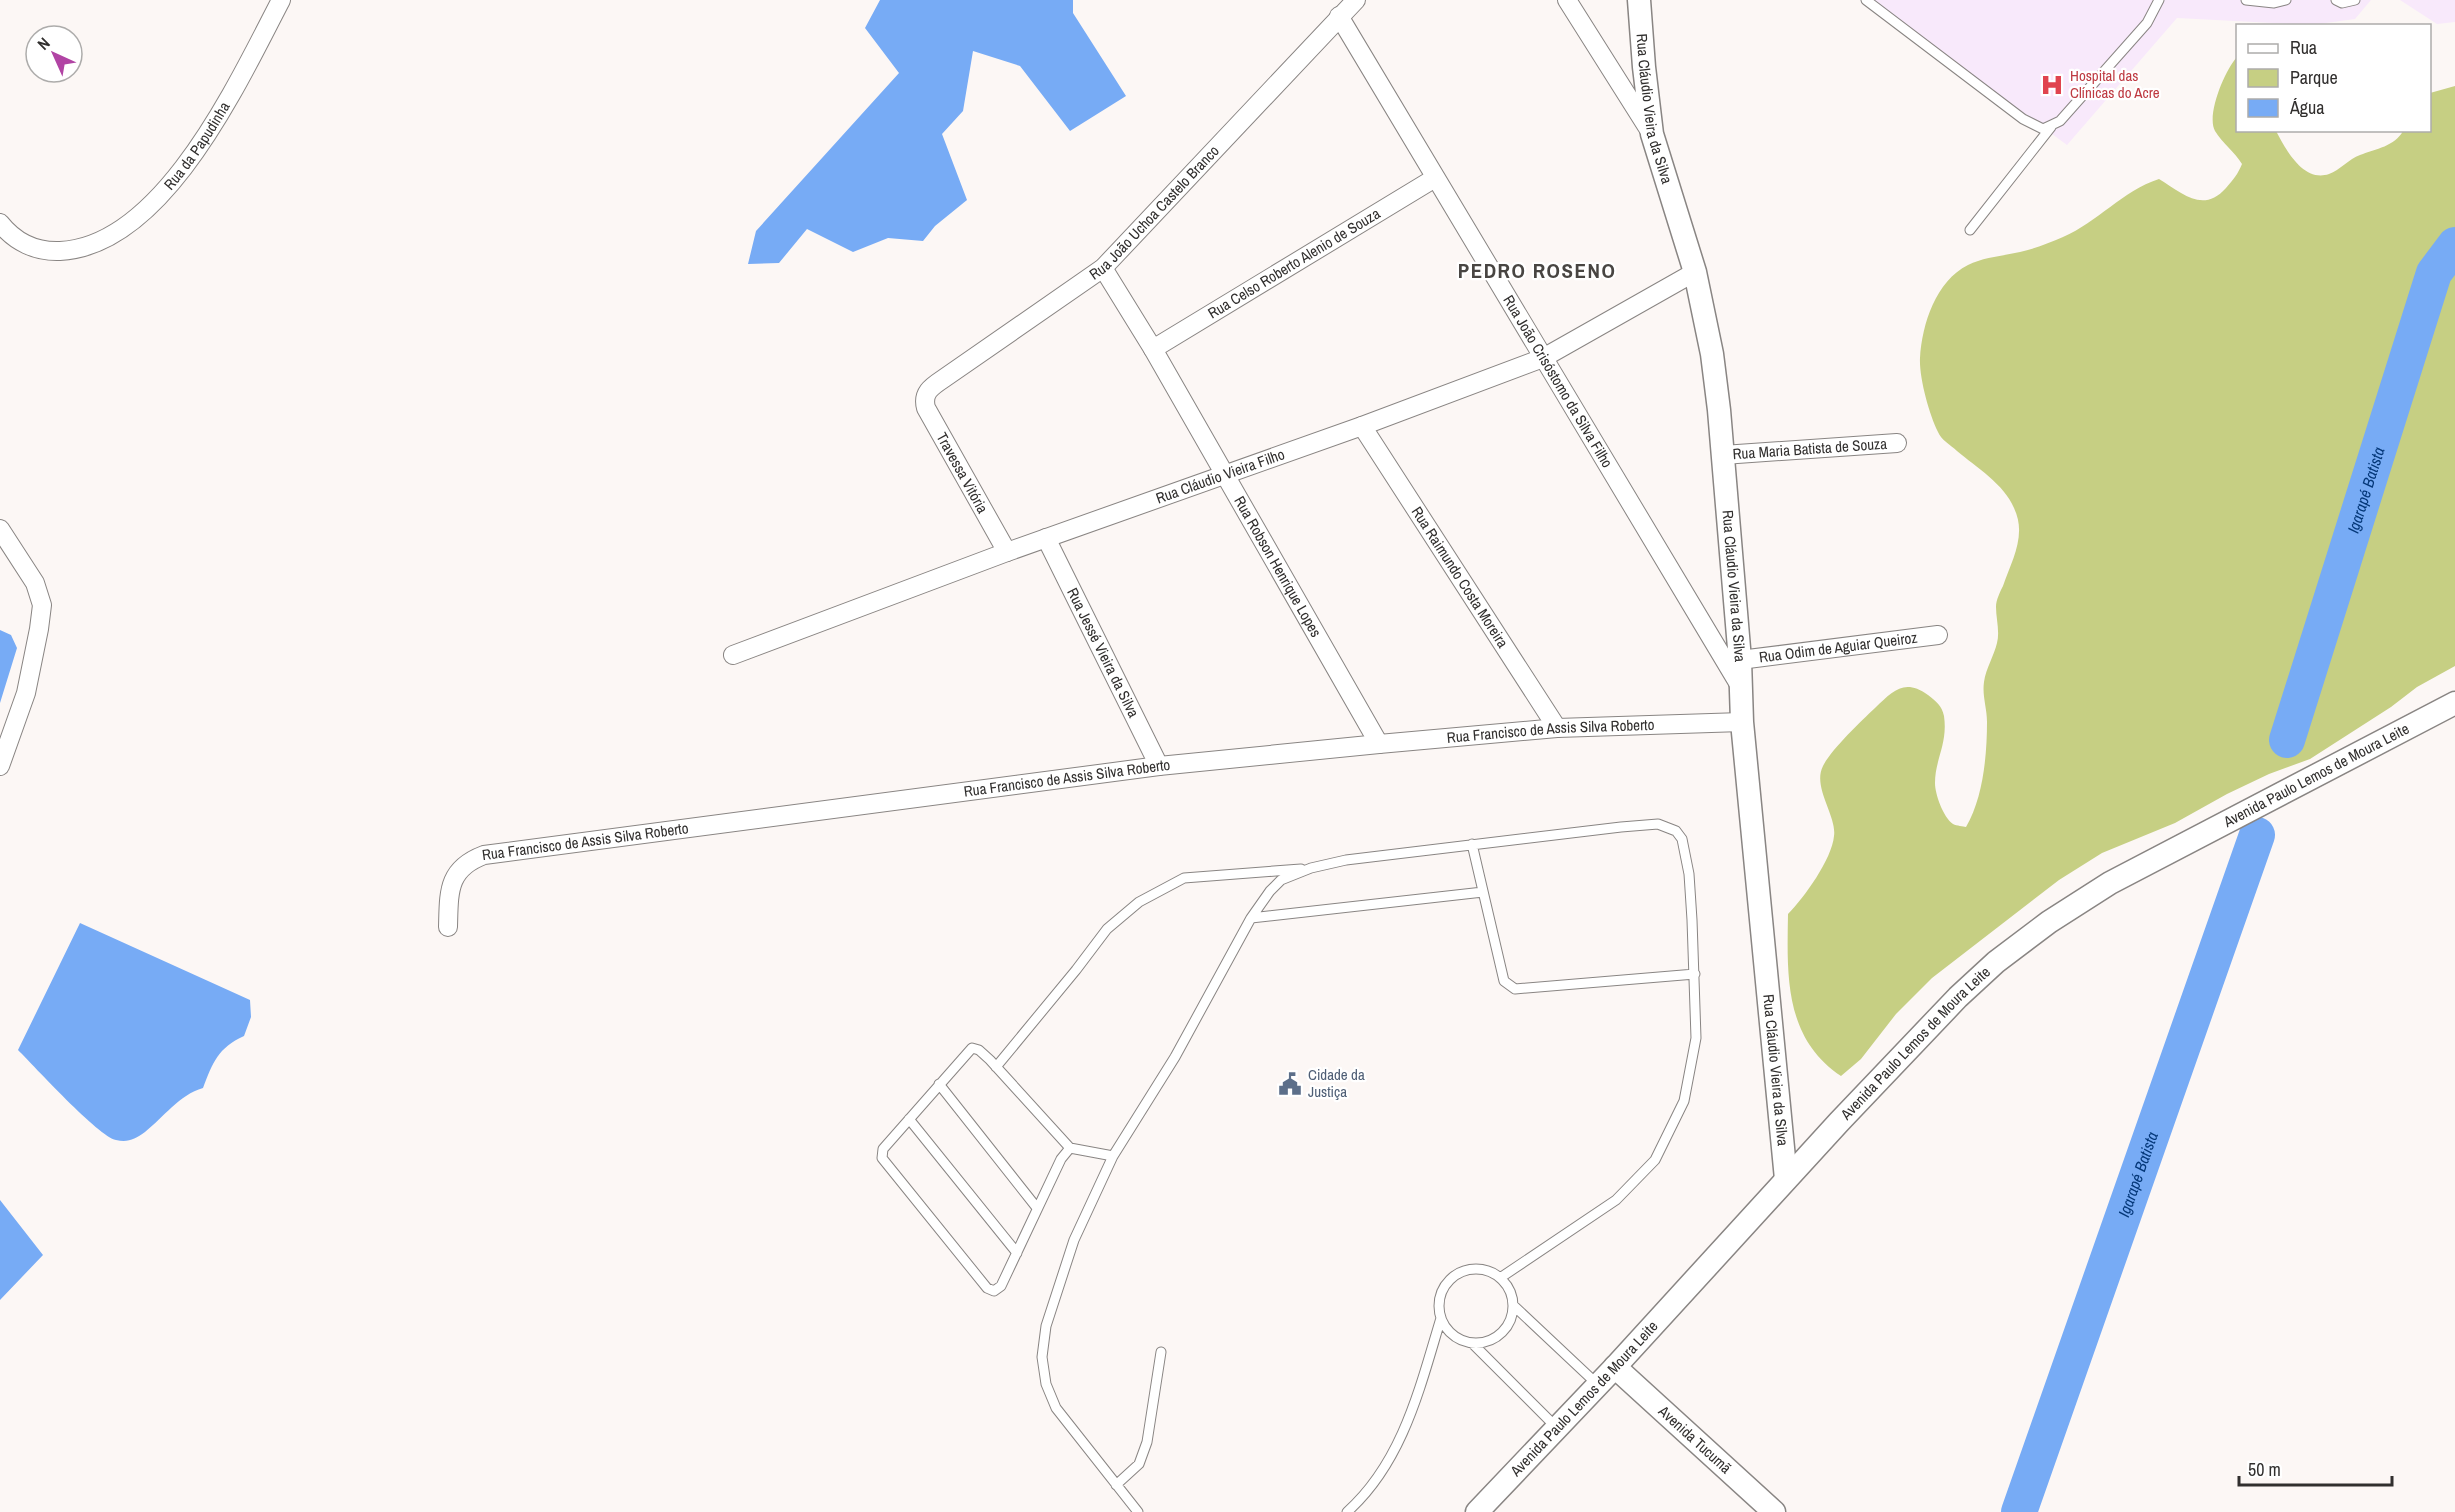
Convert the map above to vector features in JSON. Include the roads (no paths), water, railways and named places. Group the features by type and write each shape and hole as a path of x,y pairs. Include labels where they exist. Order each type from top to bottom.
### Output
{"street":[{"name":"Rua da Papudinha","path":"0,224 23,244 45,251 70,250 98,241 130,222 162,195 194,154 281,0"},
{"name":"Rua João Uchoa Castelo Branco","path":"926,393 1103,268 1356,0"},
{"path":"1567,0 1652,134"},
{"name":"Rua Cláudio Vieira da Silva","path":"1639,0 1652,134 1695,272 1712,354 1740,660 1742,722 1786,1179"},
{"name":"Rua João Crisóstomo da Silva Filho","path":"1339,16 1740,686"},
{"name":"Rua Celso Roberto Alenio de Souza","path":"1153,349 1435,178"},
{"name":"Rua Robson Henrique Lopes","path":"1103,268 1153,349 1379,744"},
{"name":"Rua Cláudio Vieira Filho","path":"733,655 1006,552 1362,426 1543,358 1695,272"},
{"name":"Travessa Vitória","path":"926,393 924,401 926,408 1006,552"},
{"name":"Rua Raimundo Costa Moreira","path":"1362,426 1557,729"},
{"name":"Rua Maria Batista de Souza","path":"1723,455 1897,443"},
{"path":"0,529 35,582 42,605 26,693 0,766"},
{"name":"Rua Jessé Vieira da Silva","path":"1046,538 1159,766"},
{"name":"Rua Odim de Aguiar Queiroz","path":"1740,660 1938,635"},
{"name":"Avenida Paulo Lemos de Moura Leite","path":"1477,1512 1615,1367 1786,1179 1958,997 1996,962 2049,922 2110,883 2455,703"},
{"name":"Rua Francisco de Assis Silva Roberto","path":"448,927 449,894 452,881 460,869 484,855 1159,766 1557,729 1742,722"},
{"name":"Avenida Tucumã","path":"1615,1367 1774,1512"}],"lane":[{"path":"1866,0 2022,119 2043,129 2051,127"},
{"path":"1970,230 2051,127 2068,113 2147,23 2159,0"},
{"path":"2246,0 2274,3 2286,0"},
{"path":"2336,0 2342,3 2355,0"},
{"path":"996,1067 1107,929 1139,902 1184,878 1311,868 1346,860 1472,844 1658,824 1676,831 1682,839 1689,874 1695,974 1696,1038 1684,1101 1655,1160 1616,1200 1500,1278"},
{"path":"1472,844 1504,981 1515,989 1695,974"},
{"path":"1138,1512 1056,1408 1046,1384 1042,1357 1046,1326 1074,1240 1113,1156 1175,1057 1251,918 1270,891 1281,880 1311,868"},
{"path":"1251,918 1483,892"},
{"path":"1070,1148 1061,1159 1001,1286 994,1291 987,1288 882,1158 883,1149 972,1048 979,1050 996,1067 1070,1148 1113,1156"},
{"path":"939,1084 1038,1208"},
{"path":"909,1119 1017,1253"},
{"path":"1472,1343 1483,1343 1501,1333 1508,1325 1513,1305 1511,1295 1500,1278 1480,1270 1460,1273 1445,1287 1439,1308 1441,1318 1453,1335 1472,1343 1556,1427"},
{"path":"1513,1305 1597,1384"},
{"path":"1347,1512 1379,1477 1401,1440 1441,1318"},
{"path":"1116,1485 1139,1464 1147,1442 1161,1352"}],"water":[{"path":"880,0 1073,0 1073,13 1126,96 1070,131 1020,66 973,51 963,111 942,134 967,200 935,226 923,241 888,238 853,252 807,229 779,263 748,264 756,231 899,73 865,28"},
{"path":"0,630 11,635 17,648 0,703"},
{"path":"80,923 250,1000 251,1017 244,1036 228,1046 217,1057 203,1088 186,1096 145,1132 128,1141 116,1140 96,1127 18,1050"},
{"path":"0,1200 43,1255 0,1300"}],"waterway":[{"name":"Igarapé Batista","path":"2287,740 2434,273 2455,245"},
{"name":"Igarapé Batista","path":"2019,1512 2257,835"}],"place":[{"name":"Hospital das Clínicas do Acre","path":"2052,85"},
{"name":"Cidade da Justiça","path":"1290,1084"}],"district":[{"name":"PEDRO ROSENO","path":"1537,271"}]}
